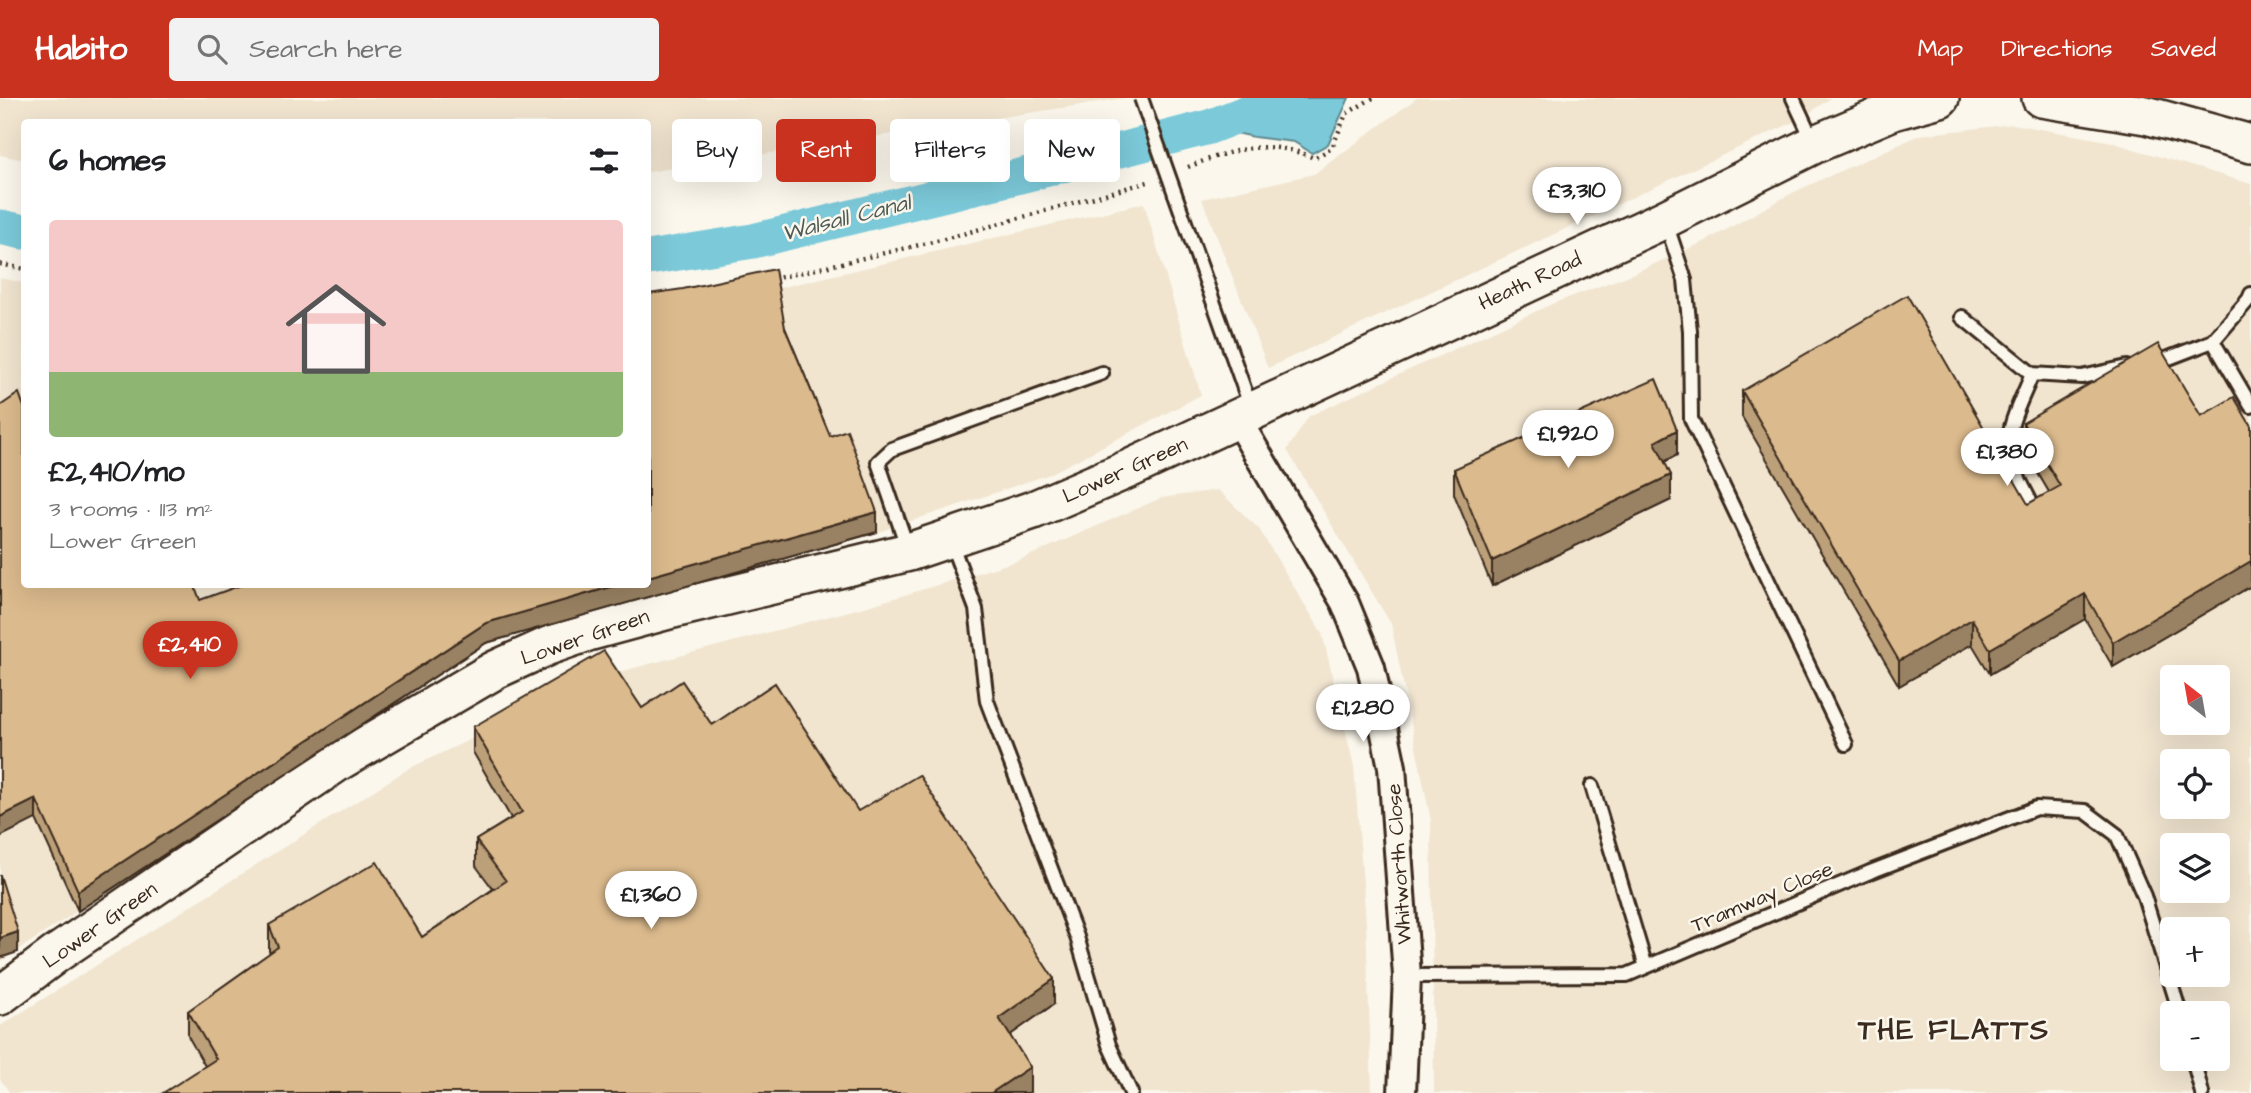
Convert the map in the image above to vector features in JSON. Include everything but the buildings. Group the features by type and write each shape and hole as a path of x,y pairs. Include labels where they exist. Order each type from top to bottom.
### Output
{"street":[{"name":"Heath Road","path":"1245,415 1665,219 1815,144 1893,111 1940,98"},
{"path":"2041,98 2146,115 2251,144"},
{"name":"Lower Green","path":"0,996 68,946 341,760 495,670 548,646 588,632 909,552 950,539 1033,510 1245,415"},
{"name":"Whitworth Close","path":"1245,415 1345,603 1371,667 1392,767 1407,976 1402,1093"}],"lane":[{"path":"1141,98 1175,194 1245,415"},
{"path":"1793,98 1815,144"},
{"path":"1665,219 1685,280 1690,331 1692,419 1846,744"},
{"path":"1962,317 2032,374 2082,377 2169,358 2213,341 2251,294"},
{"path":"2213,341 2251,406"},
{"path":"909,552 878,462 892,449 1102,373"},
{"path":"2032,374 2013,423 2008,445 2012,461 2036,513"},
{"path":"950,539 976,610 987,701 1077,937 1109,1045 1131,1093"},
{"path":"1592,786 1646,967"},
{"name":"Tramway Close","path":"1407,976 1627,975 1870,872 2036,808 2085,811 2117,835 2144,896 2176,1001"},
{"path":"2196,1071 2202,1093"}],"path":[{"path":"1179,170 1218,155 1258,146 1283,147 1314,158 1332,148 1346,114 1373,98"},
{"path":"769,280 941,240 1153,180"},
{"path":"0,264 21,269"}],"shaded area":[{"path":"0,98 1126,98 990,119 890,119 890,135 876,137 876,119 776,119 776,152 762,154 762,119 672,119 672,168 651,172 651,119 21,119 21,159 0,155"},
{"path":"1417,98 1831,98 1802,118 1268,368 1202,199 1314,174"},
{"path":"2013,124 2107,141 2251,184 2251,1093 1434,1093 1431,821 1391,624 1287,450 1309,416 1554,303 1627,276 1706,241 1794,192 1920,135"},
{"path":"1144,203 1201,395 1050,474 861,538 486,643 0,962 0,278 21,282 21,588 651,588 651,561 684,310"},
{"path":"1218,490 1259,529 1322,633 1354,766 1366,923 1372,1093 10,1093 0,1079 0,1026 408,769 604,676 868,606 1017,561 1161,498"}],"water":[{"path":"1284,98 1349,98 1328,144 1312,153 1294,142 1209,127"}],"waterway":[{"name":"Walsall Canal","path":"651,258 753,241 1028,174 1209,127 1284,98"},
{"name":"Walsall Canal","path":"0,227 21,231"}],"district":[{"name":"THE FLATTS","path":"1954,1030"}]}
